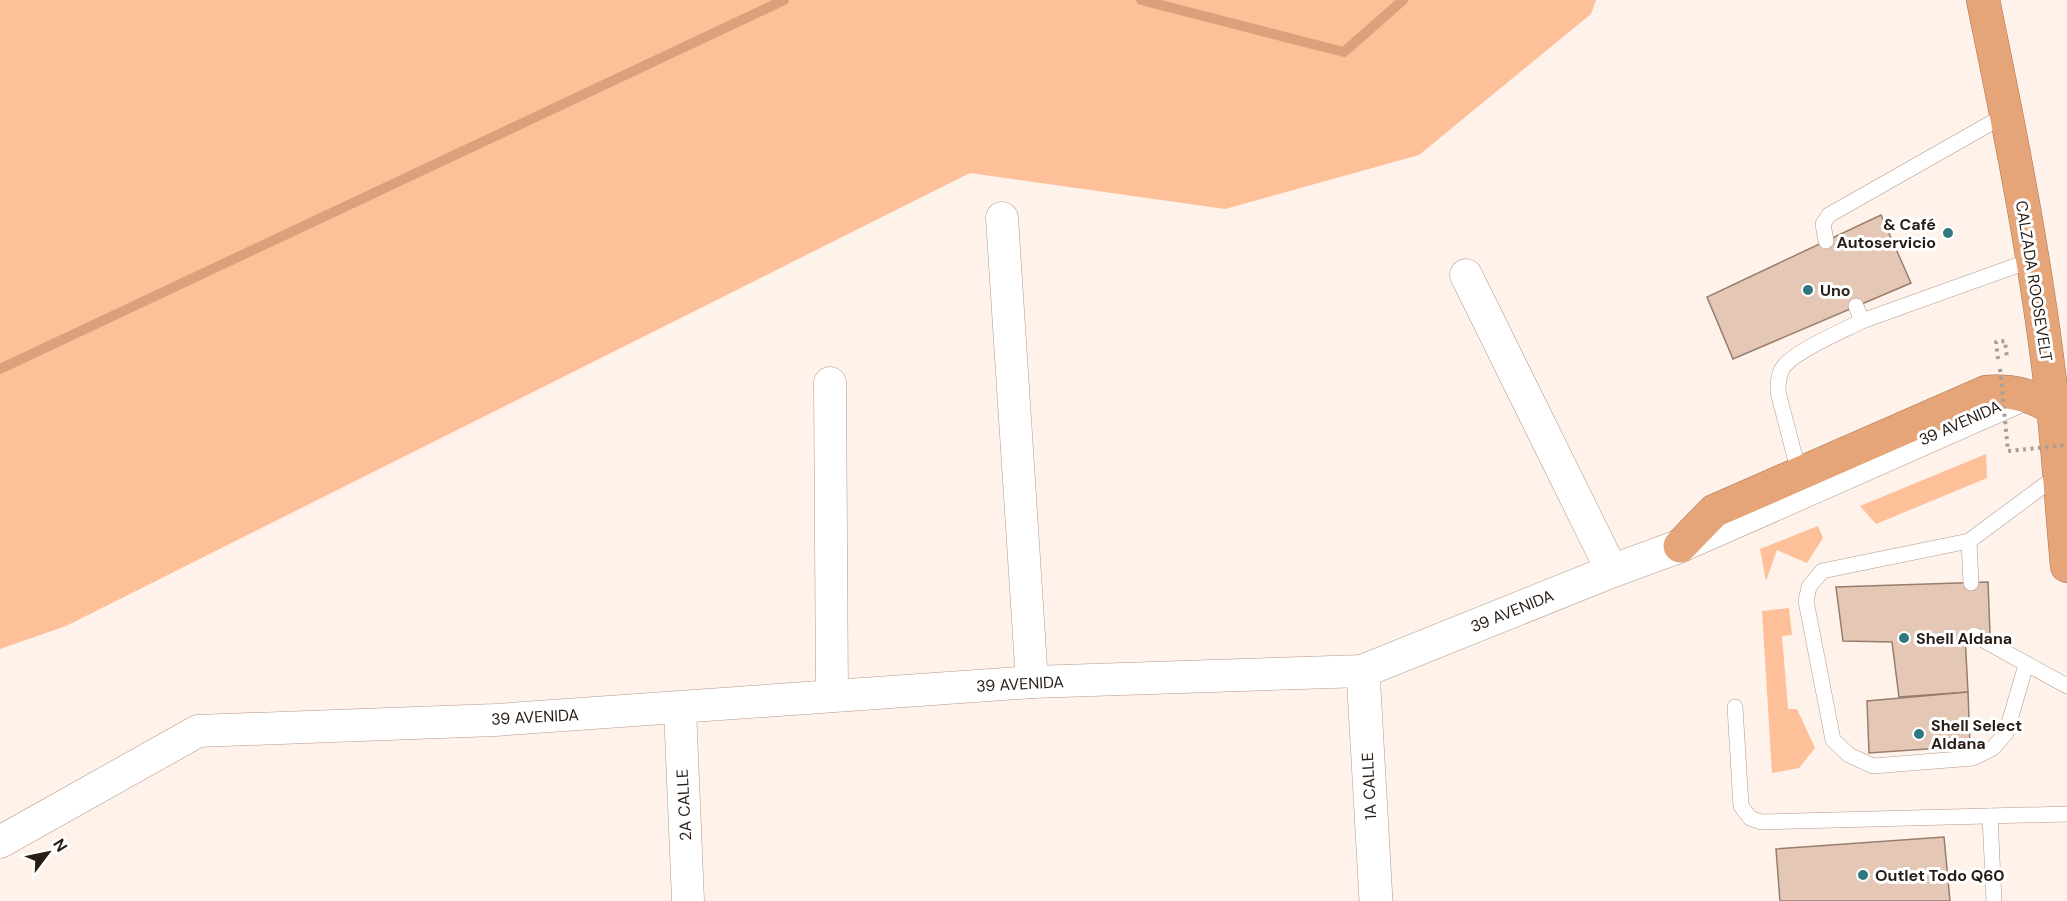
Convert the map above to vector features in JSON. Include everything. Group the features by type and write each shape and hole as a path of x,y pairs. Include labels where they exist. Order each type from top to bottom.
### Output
{"highway":[{"name":"CALZADA ROOSEVELT","path":"1983,0 2007,114 2062,460 2067,566"},
{"path":"1680,546 1714,511 1986,392 2016,392 2036,398 2053,408"}],"street":[{"path":"1002,218 1032,682"},
{"path":"1466,275 1612,571"},
{"path":"830,383 832,696"},
{"name":"39 AVENIDA","path":"0,842 198,731 495,720 1032,682 1363,671 1680,546 2011,383"},
{"name":"1A CALLE","path":"1363,671 1376,901"},
{"name":"2A CALLE","path":"680,708 688,901"}],"lane":[{"path":"1826,241 1823,224 1829,215 2007,114"},
{"path":"1799,473 1778,392 1778,379 1783,367 1793,357 1859,313 2032,260"},
{"path":"2026,665 2006,733 1993,748 1973,758 1873,766 1849,755 1833,740 1806,601 1809,587 1822,571 1969,541 2062,460"},
{"path":"1969,541 1971,583"},
{"path":"1974,635 2067,687"},
{"path":"1735,707 1741,806 1750,818 1761,822 2067,814"},
{"path":"1990,816 1994,901"}],"path":[{"path":"2011,383 2005,340 1996,342 2008,451 2062,460"}],"shaded area":[{"path":"0,0 1596,0 1591,14 1419,155 1225,209 970,173 66,626 0,649"},
{"path":"1986,454 1987,478 1876,524 1860,506"},
{"path":"1818,526 1823,538 1807,563 1777,550 1766,581 1760,549"},
{"path":"1789,608 1792,635 1782,636 1788,709 1797,709 1815,748 1799,768 1772,773 1762,611"}],"building":[{"name":"Uno","path":"1881,215 1911,283 1733,359 1707,297"},
{"name":"Shell Aldana","path":"1988,582 1990,634 1965,635 1968,692 1899,697 1892,642 1843,641 1836,587"},
{"name":"Shell Select Aldana","path":"1968,692 1970,746 1869,753 1867,701"},
{"name":"Outlet Todo Q60","path":"1944,837 1950,901 1780,901 1776,849"}],"waterway":[{"path":"0,369 784,0"},
{"path":"1141,0 1344,52 1403,0"}],"place":[{"name":"& Café Autoservicio","path":"1948,233"},
{"name":"Uno","path":"1808,290"},
{"name":"Shell Aldana","path":"1904,638"},
{"name":"Shell Select Aldana","path":"1919,734"},
{"name":"Outlet Todo Q60","path":"1863,875"}]}
